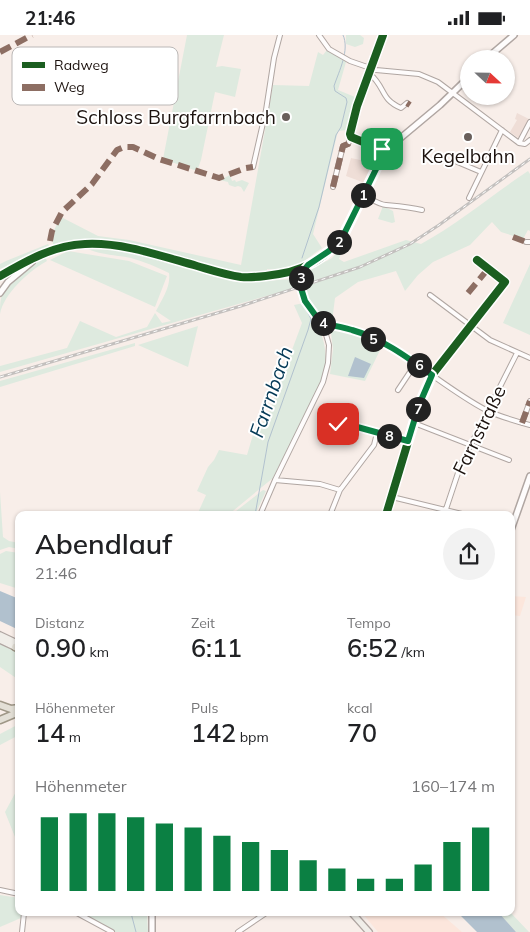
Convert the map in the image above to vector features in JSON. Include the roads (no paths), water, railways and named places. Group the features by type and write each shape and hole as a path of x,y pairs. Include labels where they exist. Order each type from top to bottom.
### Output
{"main road":[{"path":"0,635 15,645"},
{"path":"0,640 15,646"},
{"path":"0,705 15,708"},
{"path":"0,720 15,714"},
{"path":"355,916 369,932"}],"street":[{"path":"253,167 280,35"},
{"path":"319,35 336,55 350,61 372,69 428,77 438,82 521,144"},
{"path":"364,89 383,35"},
{"path":"496,50 514,35"},
{"path":"370,74 381,86 384,95 391,104 401,108 407,103"},
{"path":"0,276 62,246 100,243 128,248 235,276 265,276 296,271 329,251 343,236 385,151 460,86"},
{"path":"521,144 530,122"},
{"path":"468,198 502,130"},
{"path":"333,187 343,146 348,144 351,137"},
{"path":"521,144 530,140"},
{"path":"378,147 385,151"},
{"path":"455,161 481,172"},
{"path":"363,195 385,205 391,204 422,210"},
{"path":"0,293 8,282 26,266 45,253"},
{"path":"387,511 424,391 432,375 505,282 477,260"},
{"path":"300,285 304,270 308,265"},
{"path":"262,511 326,375 329,357 325,331 305,301 296,271"},
{"path":"430,295 490,340 530,358"},
{"path":"321,323 350,329 365,335 416,363 464,397 488,411 530,425"},
{"path":"325,331 336,327"},
{"name":"Farnstraße","path":"446,509 454,482 516,353"},
{"path":"398,390 416,363"},
{"path":"522,423 530,401"},
{"path":"414,423 509,460"},
{"path":"338,424 350,425 408,441"},
{"path":"332,511 340,490 374,445 377,433"},
{"path":"515,519 530,476"},
{"path":"275,480 320,485 340,490"},
{"path":"392,497 453,511"},
{"path":"0,890 15,893"},
{"path":"22,932 24,916"},
{"path":"83,916 112,932"},
{"path":"152,916 152,932"},
{"path":"238,932 262,916"}],"water":[{"path":"355,357 371,364 364,378 348,376"},
{"path":"0,591 15,597 15,628 0,621"},
{"path":"461,916 502,916 516,932 477,932"}],"waterway":[{"name":"Farrnbach","path":"302,258 319,207 336,135 341,127 347,102 346,98 335,91 334,86 345,54 343,35"},
{"name":"Farrnbach","path":"256,511 268,442 311,319 293,282"},
{"name":"Farrnbach","path":"132,916 136,932"}],"railway":[{"path":"0,377 241,306 360,267 410,244 530,159"}],"place":[{"name":"Schloss Burgfarrnbach","path":"286,117"},
{"name":"Kegelbahn","path":"468,137"}]}
